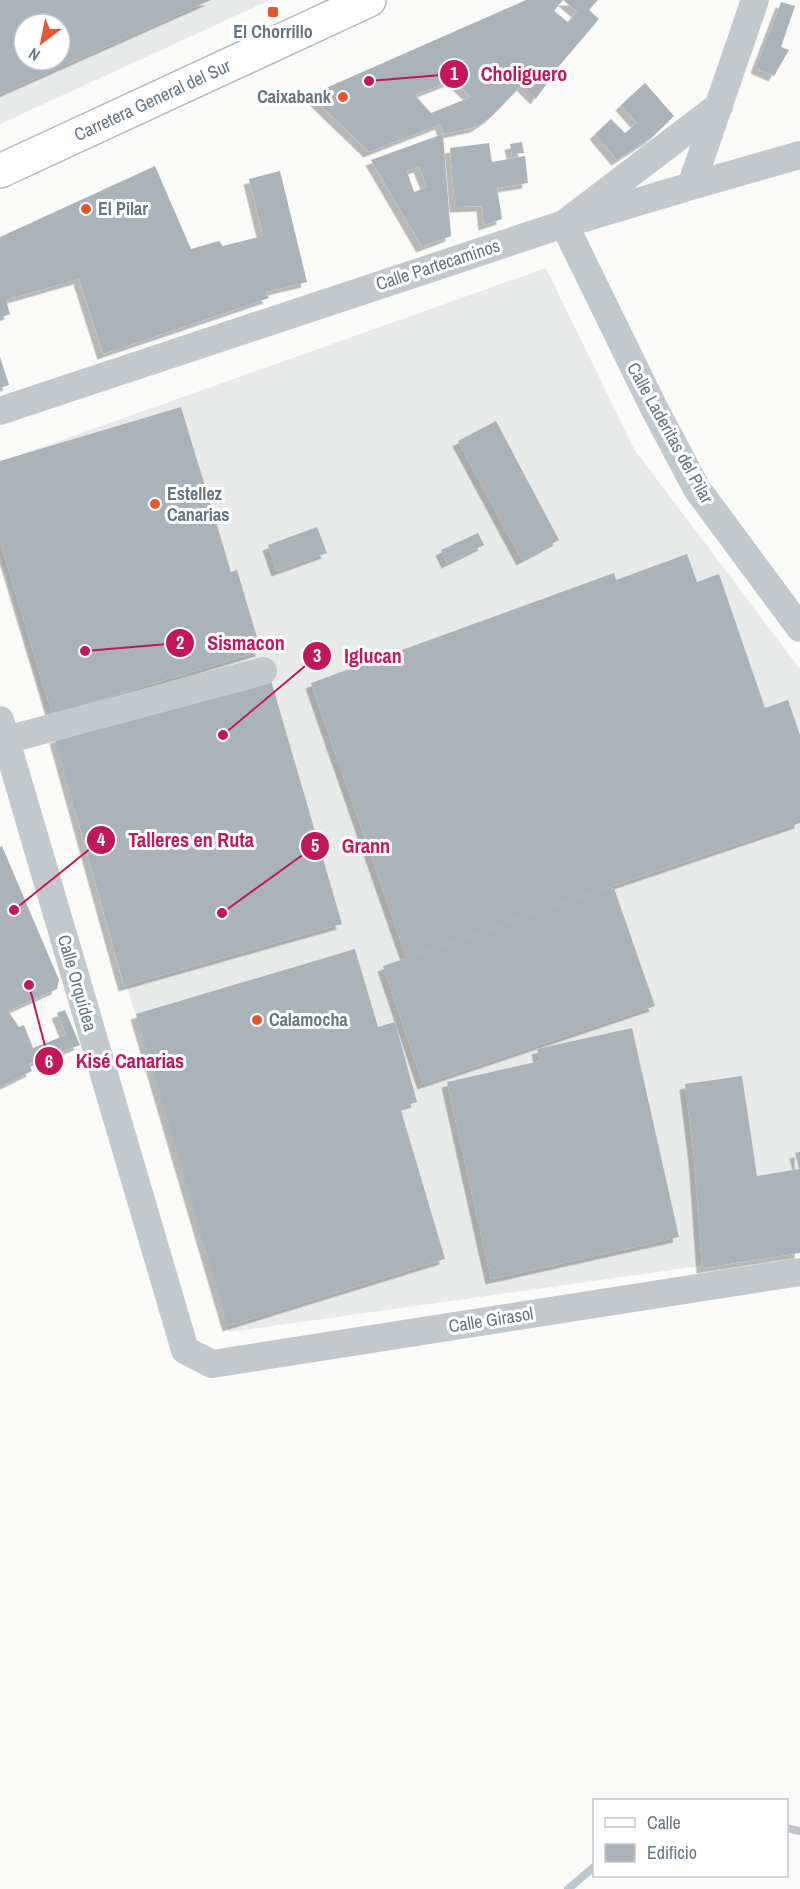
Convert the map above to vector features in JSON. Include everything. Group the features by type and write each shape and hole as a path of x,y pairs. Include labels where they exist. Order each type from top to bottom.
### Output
{"main road":[{"name":"Carretera General del Sur","path":"0,171 369,0"}],"street":[{"path":"673,140 669,157 670,172 683,189 715,118 755,0"},
{"path":"564,224 673,140 715,118"},
{"path":"715,118 713,145 717,154 734,174"},
{"name":"Calle Partecaminos","path":"0,411 564,224 800,155"},
{"name":"Calle Laderitas del Pilar","path":"564,224 654,408 697,489 800,628"},
{"path":"3,730 263,671"},
{"name":"Calle Orquídea","path":"3,730 185,1350"},
{"name":"Calle Girasol","path":"185,1350 212,1364 800,1272"}],"shaded area":[{"path":"0,0 270,0 0,124"},
{"path":"546,268 634,449 800,669 800,1252 229,1332 0,556 0,462"}],"building":[{"path":"0,0 211,0 72,62 72,12 12,12 12,72 49,72 0,94"},
{"path":"526,0 563,0 598,0 589,10 599,19 559,66 536,99 522,85 491,117 476,127 443,134 441,124 369,152 310,95","holes":["563,0 577,12 568,22 554,11","453,80 471,97 431,113 415,95"]},
{"path":"781,2 795,6 781,47 789,50 774,76 756,68"},
{"path":"645,83 674,116 651,138 617,160 595,134 611,119 625,133 637,123 621,105"},
{"path":"443,134 451,236 422,247 371,160","holes":["419,167 427,187 414,192 407,171"]},
{"path":"522,142 524,153 512,154 510,144"},
{"path":"489,143 492,162 525,156 528,183 497,188 502,219 484,225 482,206 455,207 450,148"},
{"path":"155,166 191,249 219,241 223,246 263,236 249,179 280,171 307,282 265,292 269,298 103,354 79,279 6,300 10,314 0,318 0,237"},
{"path":"0,357 9,385 0,388"},
{"path":"181,407 231,572 237,570 261,651 52,714 0,541 0,461"},
{"path":"496,421 559,540 522,560 458,441"},
{"path":"317,527 327,553 277,571 268,545"},
{"path":"478,533 484,545 447,563 441,550"},
{"path":"687,554 697,582 719,574 765,708 788,700 800,735 800,823 406,956 311,683 614,573 616,580"},
{"path":"270,677 342,924 124,986 55,738"},
{"path":"2,846 59,980 57,989 8,1011 19,1027 24,1025 33,1048 66,1035 57,1013 65,1010 80,1045 29,1064 32,1071 0,1087 0,847"},
{"path":"614,888 655,1006 423,1084 383,966"},
{"path":"355,949 378,1027 395,1022 417,1102 400,1107 445,1259 228,1326 136,1014"},
{"path":"632,1028 679,1237 491,1279 447,1082 540,1061 537,1049"},
{"path":"742,1076 757,1176 799,1169 795,1153 800,1152 800,1253 702,1268 694,1157 685,1084"}],"waterway":[{"path":"788,1828 800,1831"},
{"path":"568,1889 593,1868"}],"place":[{"name":"El Chorrillo","path":"273,12"},
{"name":"Choliguero","path":"369,81"},
{"name":"Caixabank","path":"343,97"},
{"name":"El Pilar","path":"86,209"},
{"name":"Estellez Canarias","path":"155,504"},
{"name":"Sismacon","path":"85,651"},
{"name":"Iglucan","path":"223,735"},
{"name":"Talleres en Ruta","path":"14,910"},
{"name":"Grann","path":"222,913"},
{"name":"Kisé Canarias","path":"29,985"},
{"name":"Calamocha","path":"257,1020"}]}
